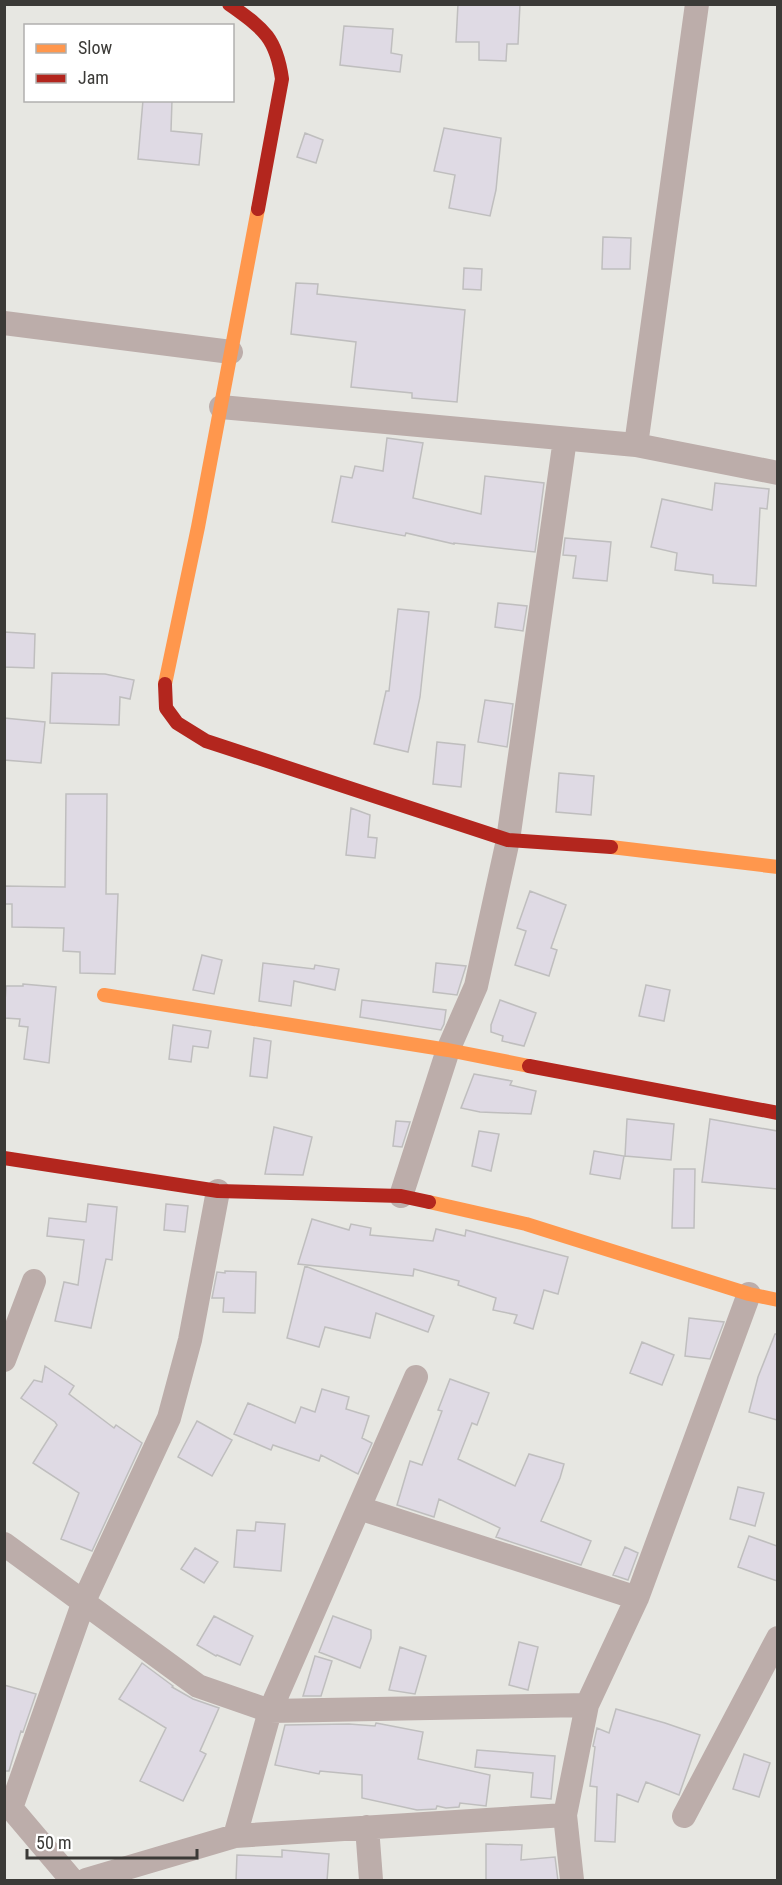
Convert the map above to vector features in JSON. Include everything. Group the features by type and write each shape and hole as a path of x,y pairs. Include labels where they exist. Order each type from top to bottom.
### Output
{"street":[{"path":"229,4 260,27 273,43 280,58 282,79 198,526 165,681 166,708 177,723 206,741 508,840 583,844 777,867"},
{"path":"636,445 697,4"},
{"path":"4,323 231,352"},
{"path":"221,407 636,445 777,473"},
{"path":"401,1196 448,1050 476,986 508,840 566,439"},
{"path":"104,995 448,1050 777,1113"},
{"path":"4,1158 218,1191 401,1196 526,1224 749,1294 777,1300"},
{"path":"72,1881 8,1806 84,1601 169,1418 190,1340 218,1191"},
{"path":"4,1360 34,1281"},
{"path":"572,1881 565,1815 587,1705 637,1598 749,1294"},
{"path":"235,1836 270,1711 416,1377"},
{"path":"359,1508 637,1598"},
{"path":"4,1544 198,1686 270,1711 587,1705"},
{"path":"684,1816 777,1638"},
{"path":"86,1881 235,1836 565,1815"},
{"path":"367,1827 371,1881"}],"building":[{"path":"458,4 520,4 518,44 507,44 506,61 479,60 479,42 456,42"},
{"path":"344,26 393,29 391,53 402,55 400,72 340,65"},
{"path":"143,102 172,102 171,131 202,134 199,165 138,159"},
{"path":"444,128 501,138 496,190 490,216 449,208 455,175 434,171"},
{"path":"305,133 323,140 316,163 297,157"},
{"path":"603,237 631,238 630,269 602,269"},
{"path":"464,268 482,269 481,290 463,289"},
{"path":"296,283 318,284 317,294 465,310 457,402 412,398 412,393 351,387 356,342 291,334"},
{"path":"387,438 423,443 413,498 481,514 485,476 544,483 535,552 454,544 406,533 405,536 332,522 341,476 352,478 355,466 383,471"},
{"path":"715,483 769,489 767,509 760,508 756,586 713,583 713,575 675,570 677,553 651,547 662,499 712,510"},
{"path":"565,538 611,542 607,581 573,578 576,556 563,555"},
{"path":"498,603 527,606 523,631 495,627"},
{"path":"398,609 429,612 420,697 408,752 374,744 386,691 389,691"},
{"path":"4,632 35,634 34,668 4,667"},
{"path":"52,673 105,674 134,680 130,699 120,697 119,725 50,723"},
{"path":"485,700 513,704 507,747 478,742"},
{"path":"4,718 45,722 41,763 4,760"},
{"path":"437,742 465,745 461,787 433,784"},
{"path":"559,773 594,776 591,815 556,812"},
{"path":"66,794 107,794 106,894 118,894 115,974 80,973 80,952 63,951 64,928 12,927 12,904 4,904 4,886 65,887"},
{"path":"351,808 370,815 368,837 377,838 375,858 346,855"},
{"path":"530,891 566,905 551,948 557,950 549,976 515,965 526,931 517,928"},
{"path":"202,955 222,960 214,994 193,990"},
{"path":"263,963 314,969 315,965 339,969 335,990 294,981 291,1006 259,1001"},
{"path":"436,963 466,966 457,995 433,992"},
{"path":"23,984 56,987 49,1063 24,1059 28,1027 19,1026 20,1019 4,1018 6,986 23,986"},
{"path":"646,985 670,990 664,1021 639,1016"},
{"path":"362,1000 446,1010 444,1024 441,1030 360,1017"},
{"path":"500,1000 536,1013 524,1046 502,1041 503,1036 491,1032 491,1025"},
{"path":"173,1025 211,1031 208,1048 193,1046 191,1062 169,1059"},
{"path":"254,1038 271,1041 267,1078 250,1076"},
{"path":"474,1074 512,1081 510,1085 536,1091 531,1114 480,1112 461,1108"},
{"path":"627,1119 674,1124 671,1160 625,1156"},
{"path":"710,1119 777,1131 777,1189 702,1182"},
{"path":"396,1121 410,1122 402,1147 393,1146"},
{"path":"274,1127 312,1137 303,1175 265,1174"},
{"path":"479,1131 499,1134 491,1171 472,1166"},
{"path":"594,1151 624,1156 620,1179 590,1174"},
{"path":"674,1169 695,1169 694,1228 672,1228"},
{"path":"88,1204 117,1207 112,1260 106,1259 91,1328 55,1321 64,1282 78,1285 84,1240 47,1236 49,1218 86,1222"},
{"path":"166,1204 188,1206 185,1232 164,1230"},
{"path":"312,1219 349,1230 351,1224 371,1228 370,1235 433,1241 436,1229 465,1236 466,1230 568,1257 558,1294 544,1290 533,1329 514,1323 517,1315 493,1310 496,1298 458,1285 459,1281 414,1269 413,1276 298,1264"},
{"path":"305,1266 434,1316 428,1332 376,1313 370,1338 325,1327 319,1347 287,1338"},
{"path":"225,1271 256,1272 255,1313 223,1312 224,1298 212,1298 217,1272 225,1273"},
{"path":"689,1318 724,1322 710,1359 685,1356"},
{"path":"775,1334 777,1334 777,1420 749,1412 758,1377"},
{"path":"642,1342 674,1355 662,1385 630,1373"},
{"path":"45,1366 74,1386 69,1394 114,1428 116,1425 142,1443 92,1551 61,1539 79,1493 33,1463 57,1425 21,1398 34,1380 42,1382"},
{"path":"450,1379 489,1393 477,1425 472,1423 458,1459 515,1486 529,1454 564,1464 541,1521 591,1541 581,1565 496,1537 500,1528 439,1499 434,1517 397,1505 410,1461 422,1465 442,1411 438,1410"},
{"path":"322,1389 349,1397 346,1409 369,1416 362,1438 372,1443 358,1474 321,1455 319,1461 273,1445 271,1450 234,1434 248,1403 295,1423 301,1407 315,1412"},
{"path":"197,1421 232,1440 212,1476 178,1457"},
{"path":"738,1487 764,1493 755,1526 730,1519"},
{"path":"256,1522 285,1524 281,1571 234,1567 237,1530 255,1531"},
{"path":"749,1536 777,1546 777,1581 738,1567"},
{"path":"625,1547 638,1553 628,1580 613,1575"},
{"path":"195,1548 218,1562 204,1583 181,1569"},
{"path":"214,1616 253,1636 240,1665 216,1656 197,1645"},
{"path":"333,1616 371,1630 371,1638 360,1668 319,1652"},
{"path":"519,1642 538,1647 528,1690 509,1685"},
{"path":"400,1647 426,1656 415,1694 389,1690"},
{"path":"315,1656 332,1661 321,1696 303,1696"},
{"path":"142,1663 172,1687 193,1699 219,1708 200,1751 206,1754 183,1801 140,1781 166,1728 119,1699"},
{"path":"4,1685 36,1694 23,1732 21,1731 9,1771 4,1771"},
{"path":"616,1709 700,1735 679,1795 646,1782 638,1802 617,1794 615,1842 595,1841 597,1787 590,1786 595,1747 593,1746 597,1728 609,1733"},
{"path":"376,1723 423,1732 418,1759 490,1775 486,1806 460,1803 459,1807 437,1806 436,1809 417,1810 362,1798 362,1775 320,1771 319,1774 275,1765 285,1725 375,1726"},
{"path":"477,1750 555,1756 551,1799 531,1797 533,1773 475,1767"},
{"path":"744,1754 770,1763 759,1797 733,1789"},
{"path":"486,1844 522,1845 521,1860 555,1857 558,1881 486,1881"},
{"path":"282,1850 329,1854 327,1881 236,1881 237,1855 282,1857"}],"traffic: slow":[{"path":"165,684 198,527 258,209"},
{"path":"611,847 778,867"},
{"path":"104,995 448,1050 529,1066"},
{"path":"429,1202 526,1224 749,1294 778,1300"}],"traffic: jam":[{"path":"229,4 266,34 276,53 282,79 258,209"},
{"path":"165,684 166,708 177,723 206,741 508,840 611,847"},
{"path":"529,1066 778,1113"},
{"path":"4,1158 218,1191 401,1196 429,1202"}]}
